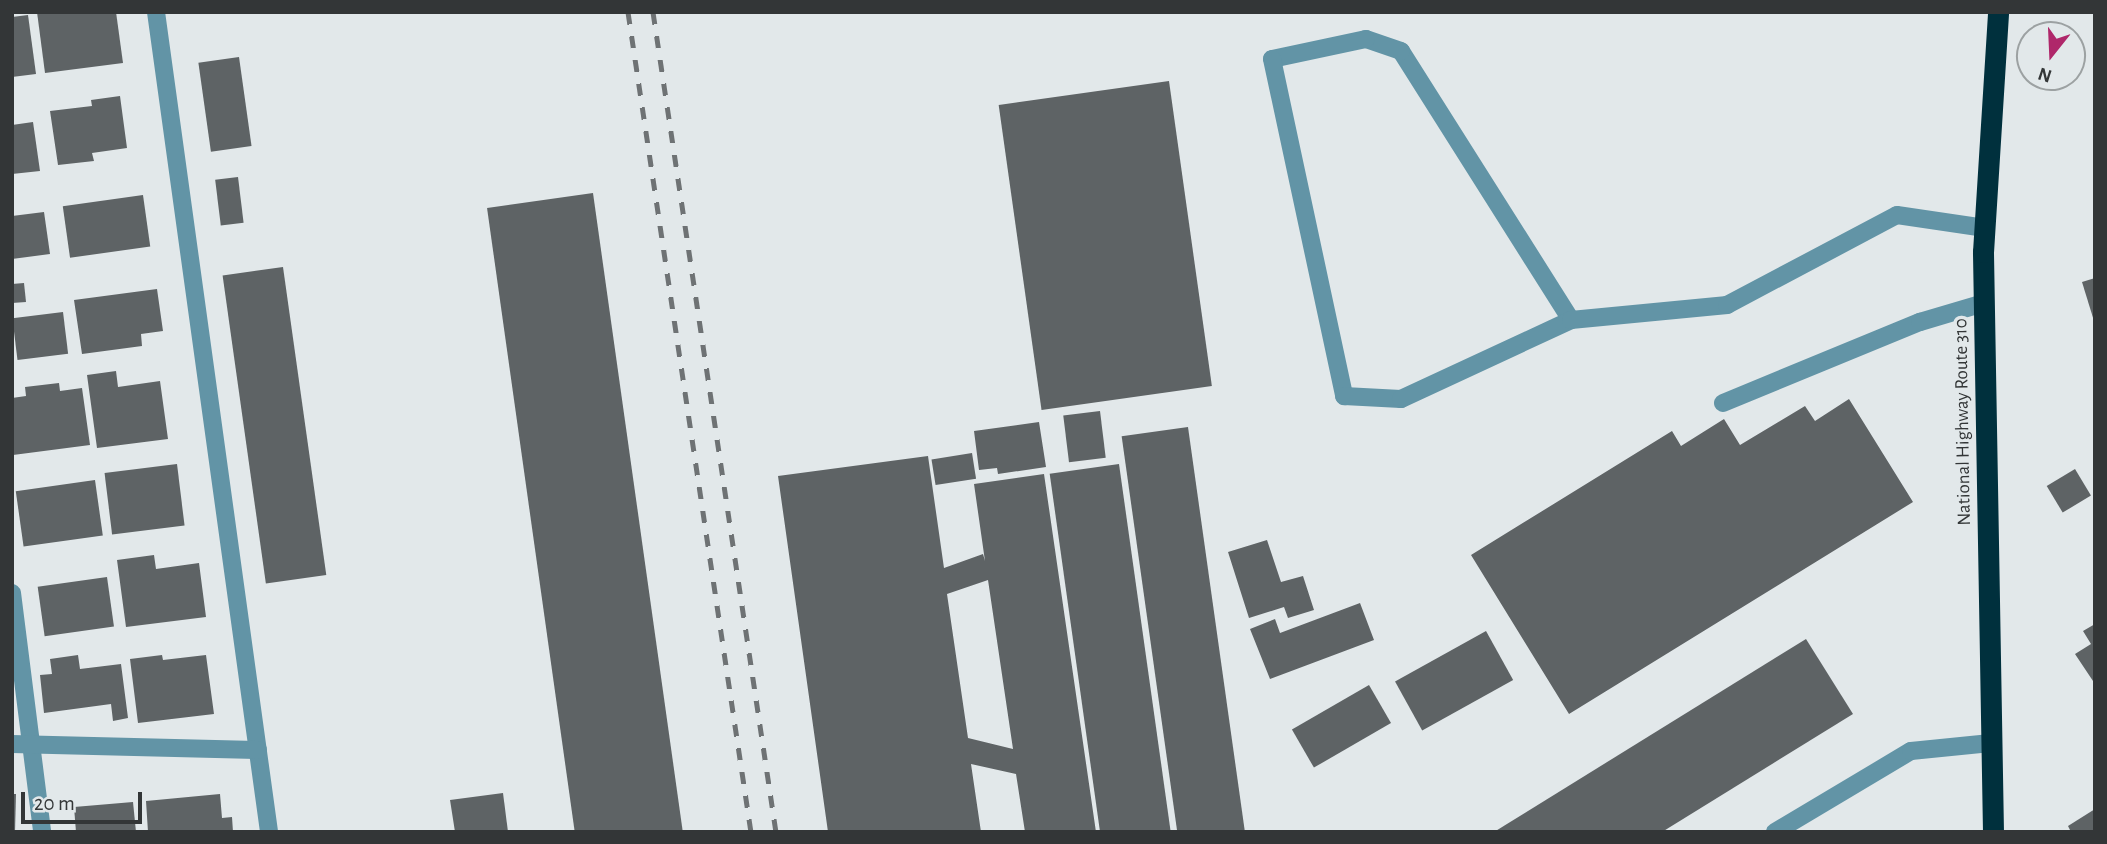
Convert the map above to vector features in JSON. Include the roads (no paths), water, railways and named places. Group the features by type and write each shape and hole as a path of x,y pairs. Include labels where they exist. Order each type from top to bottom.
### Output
{"highway":[{"name":"National Highway Route 310","path":"1993,832 1984,228 1998,12"}],"street":[{"path":"156,12 269,832"},
{"path":"1571,320 1401,51 1366,39 1272,60 1344,396 1401,398 1571,320 1727,305 1897,215 1984,228"},
{"path":"1723,403 1920,322 1984,303"},
{"path":"12,593 34,744 42,832"},
{"path":"1775,832 1911,751 1991,743"},
{"path":"12,744 258,750"}],"railway":[{"path":"628,12 751,832"},
{"path":"653,12 776,832"}]}
